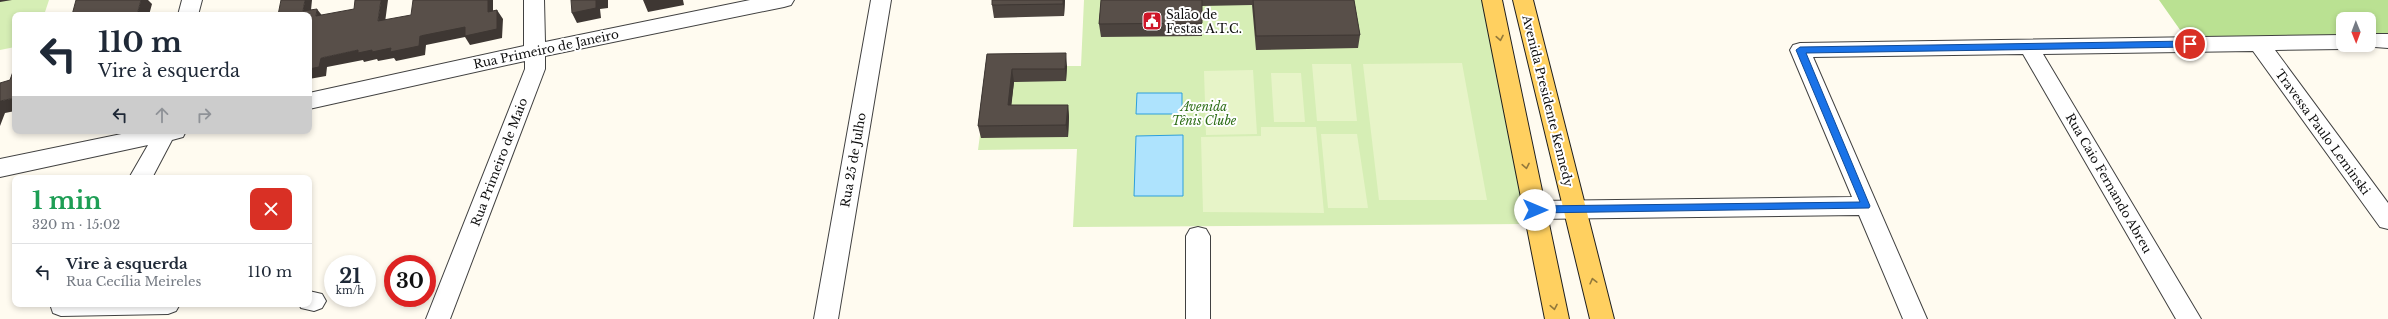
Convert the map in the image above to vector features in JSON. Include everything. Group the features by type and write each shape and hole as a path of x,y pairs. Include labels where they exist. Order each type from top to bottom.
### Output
{"main road":[{"path":"1492,0 1557,319"},
{"name":"Avenida Presidente Kennedy","path":"1523,0 1602,319"}],"street":[{"path":"189,12 192,0"},
{"name":"Rua Primeiro de Maio","path":"438,319 535,69 534,0"},
{"name":"Rua Primeiro de Janeiro","path":"312,100 534,51 784,0"},
{"name":"Rua 25 de Julho","path":"826,319 881,0"},
{"path":"2376,41 2388,41"},
{"path":"1916,319 1800,50 2336,42"},
{"name":"Travessa Paulo Leminski","path":"2258,43 2388,220"},
{"name":"Rua Caio Fernando Abreu","path":"2029,47 2189,319"},
{"path":"0,168 159,134"},
{"path":"142,175 167,134"},
{"path":"1535,210 1866,206"},
{"path":"1198,236 1198,319"},
{"path":"59,310 114,307"}],"green space":[{"path":"0,0 49,0 45,12 12,12 12,48 0,50"},
{"name":"Avenida Tênis Clube","path":"1084,0 1492,0 1538,224 1073,227 1077,149 978,150 989,66 1081,66"},
{"path":"2159,0 2388,0 2388,41 2376,41 2376,12 2336,12 2336,42 2190,44"},
{"path":"1462,63 1487,200 1379,200 1363,64"},
{"path":"1312,64 1351,64 1357,121 1317,121"},
{"path":"1253,70 1257,134 1206,135 1204,71"},
{"path":"1271,73 1301,73 1305,122 1274,122"},
{"path":"1261,127 1316,127 1324,213 1203,212 1201,137 1261,136"},
{"path":"1321,134 1357,134 1368,208 1328,208"}],"water":[{"path":"1137,93 1182,93 1182,114 1136,114"},
{"path":"1183,135 1183,196 1134,196 1136,136"}],"building":[{"path":"76,0 141,0 138,12 73,12"},
{"path":"281,0 305,0 303,11 317,9 316,16 354,9 355,0 381,0 378,21 411,15 413,0 488,0 488,12 497,10 497,29 465,36 465,27 420,36 419,46 390,52 391,48 358,53 358,50 321,58 319,67 312,68 312,12 279,12"},
{"path":"571,0 596,0 596,8 572,13"},
{"path":"992,0 1063,0 1063,4 992,5"},
{"name":"Salão de Festas A.T.C.","path":"1101,0 1202,0 1202,23 1099,24"},
{"path":"1253,0 1354,0 1360,35 1256,36"},
{"path":"1066,53 1065,69 1012,69 1008,105 1068,105 1066,125 978,126 987,54"},
{"path":"12,74 12,99 0,101 0,83 10,80"}],"place":[{"name":"Salão de Festas A.T.C.","path":"1152,21"}],"route":[{"path":"1535,210 1866,206 1800,50 2190,44"}]}
